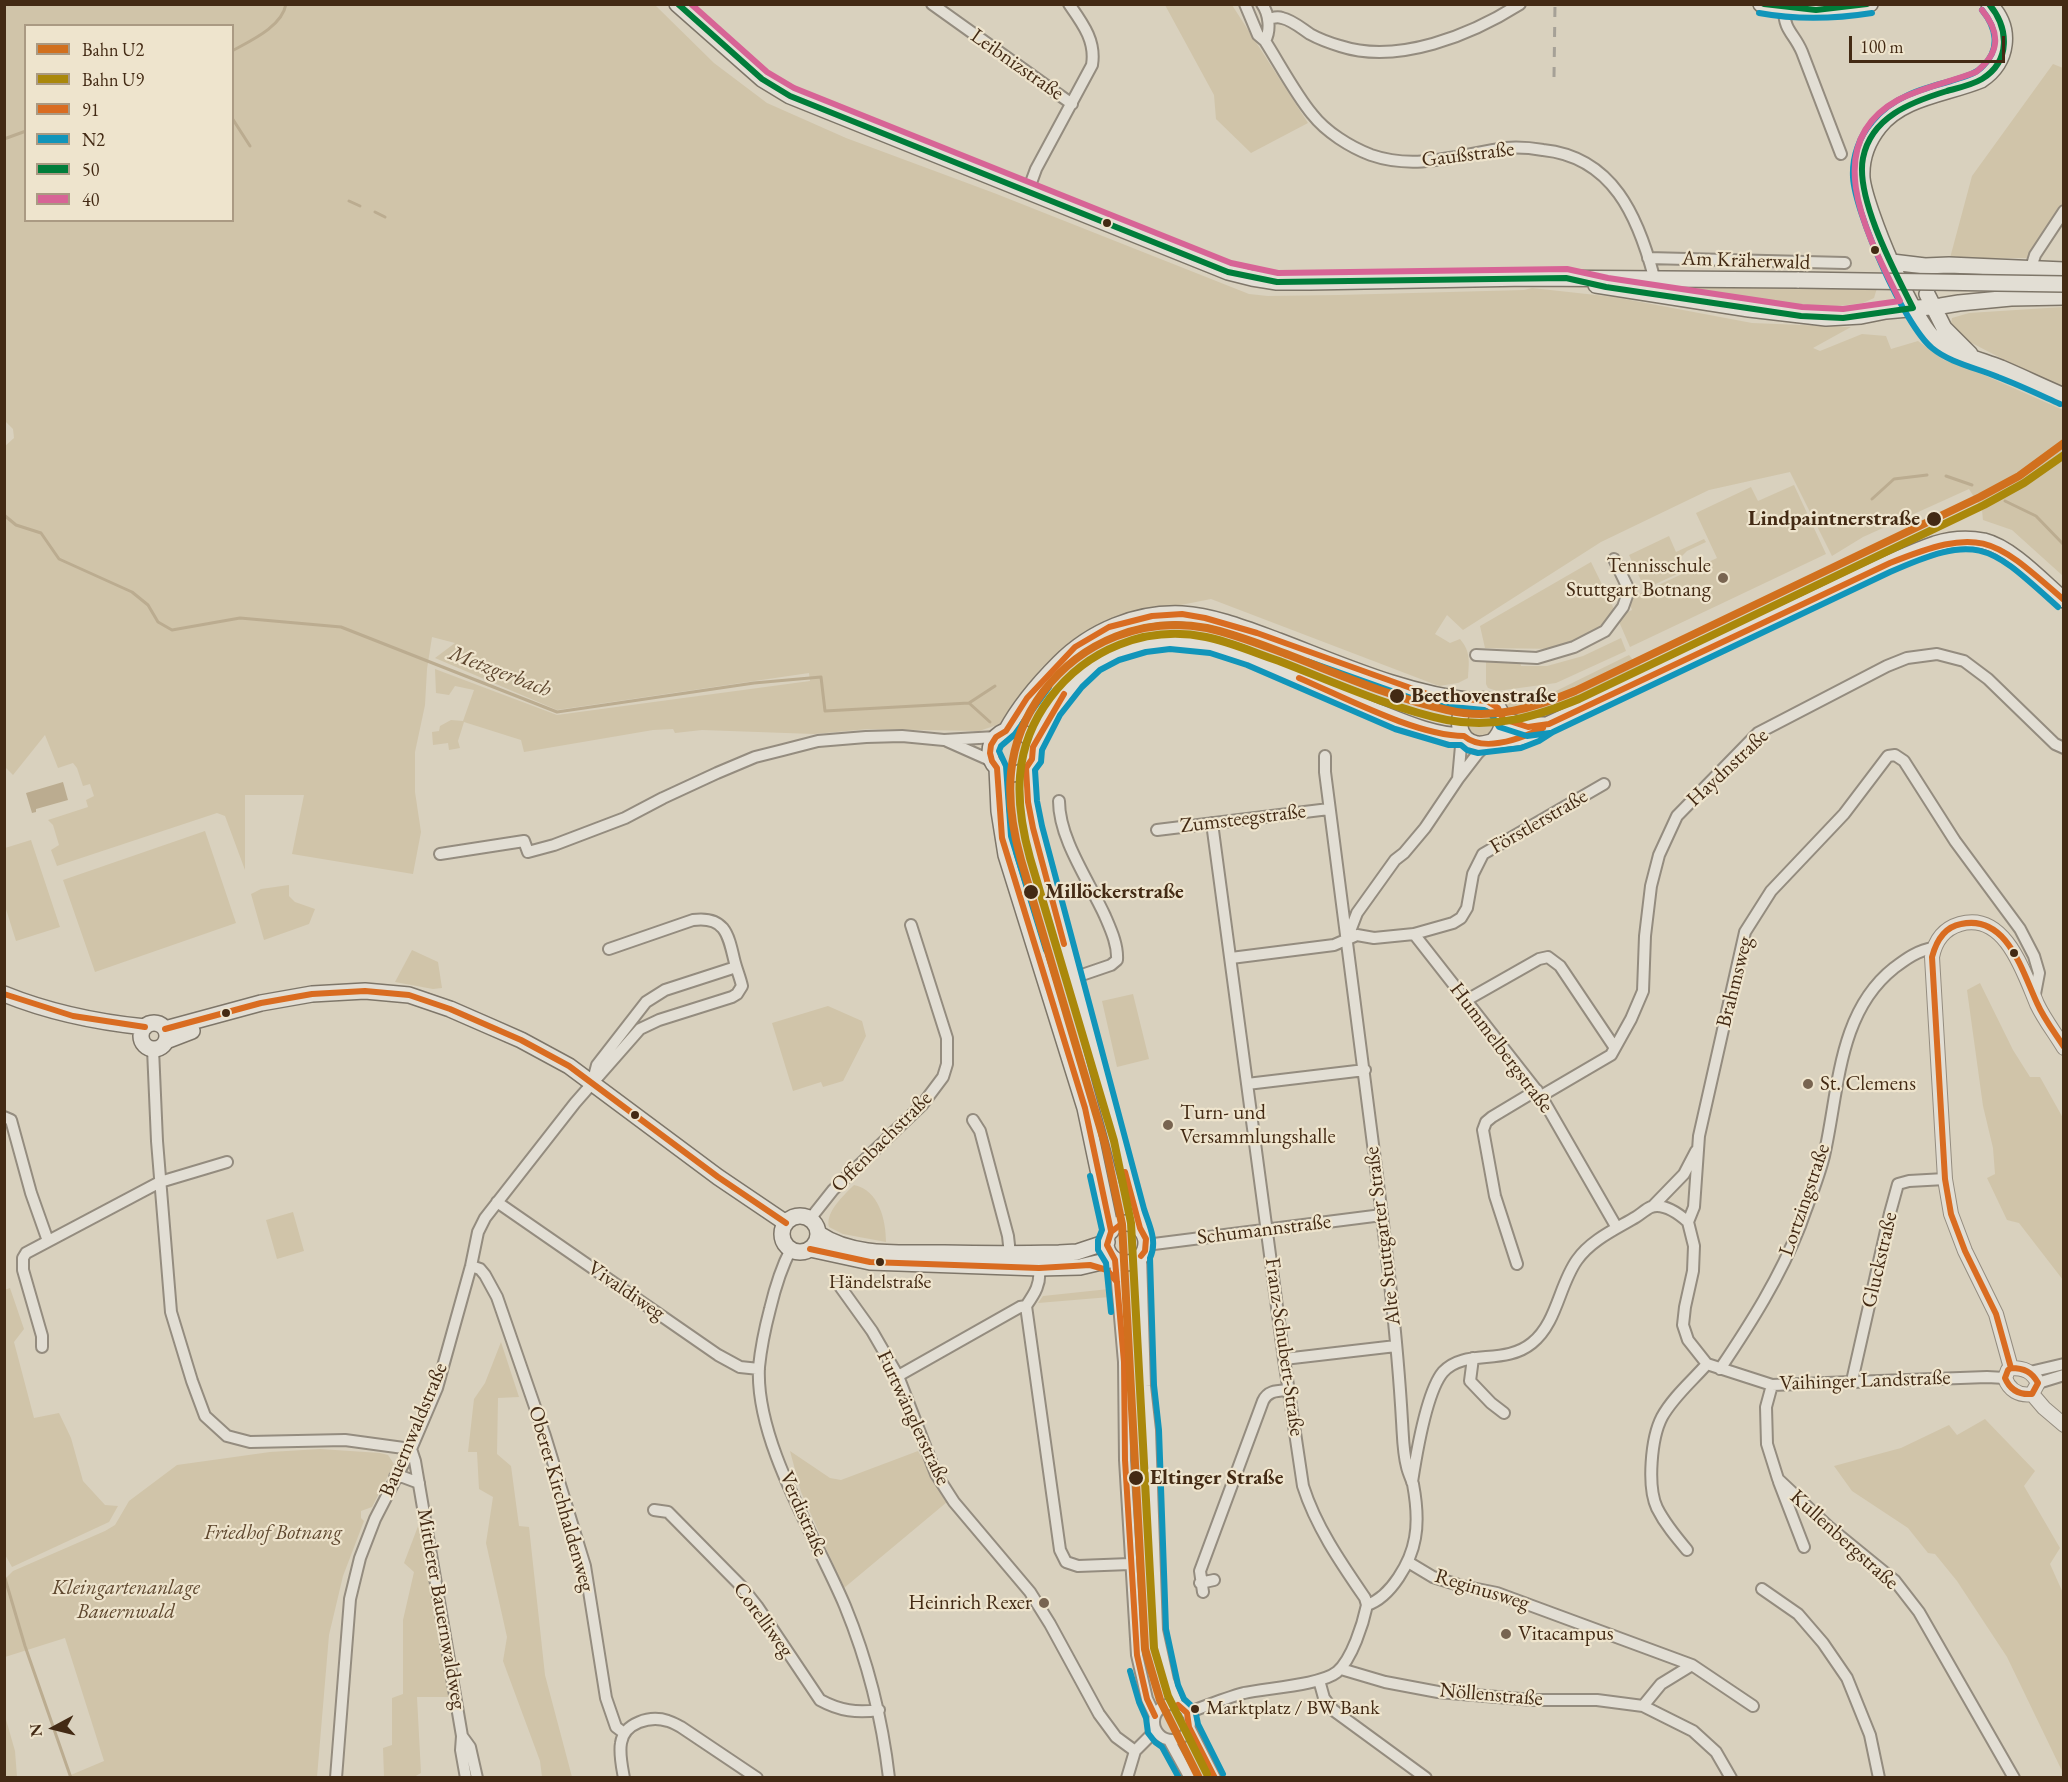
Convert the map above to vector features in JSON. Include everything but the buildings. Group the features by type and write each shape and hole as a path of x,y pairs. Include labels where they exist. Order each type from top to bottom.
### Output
{"main road":[{"name":"Am Kräherwald","path":"677,4 740,61 776,89 1167,248 1228,272 1252,278 1277,282 1310,282 1654,277 2064,284"},
{"path":"1761,4 1784,9 1826,10 1870,4"},
{"path":"1989,4 1999,16 2005,33 2003,54 1998,64 1981,80 1923,99 1892,114 1878,128 1864,155 1863,180 1868,201 1892,262 1908,298 1929,334 1937,342 2064,396"},
{"path":"1892,262 1925,266 2064,270"},
{"path":"1908,298 1909,278 1925,266"},
{"path":"1966,266 1936,283 1930,301 1944,328 1974,358"},
{"path":"1654,277 1658,286 1670,296"},
{"name":"Am Kräherwald","path":"1566,278 1606,287 1749,309 1826,318 1861,316 1886,311 1908,298 1930,301 2064,297"},
{"path":"994,764 1010,774 1026,768 1032,759 1033,747 1052,710 1075,681 1095,663 1116,652 1144,643 1170,640 1212,644 1250,657 1399,721 1479,744 1519,739 1535,733 1549,724 1935,544 1968,539 1993,544 2009,552 2064,600"},
{"path":"1026,768 1028,802 1033,828 1140,1228 1144,1233 1144,1251 1131,1262 1120,1262 1107,1249 1109,1236 1084,1108 1004,847 991,745 1027,698 1075,647 1109,627 1127,621 1152,616 1182,614 1257,633 1433,696 1493,703 1503,719 1502,731 1490,742"},
{"path":"1462,739 1460,718 1466,706 1474,701"},
{"path":"1503,719 1528,727 1549,724"},
{"path":"1001,734 1021,732 1027,736 1033,747"},
{"path":"4,994 34,1006 143,1033"},
{"path":"166,1035 286,1008 365,999 408,1005 448,1016 522,1050 564,1074 591,1084 718,1177 786,1223"},
{"path":"4,1003 54,1021 143,1033 155,1023 166,1035"},
{"path":"143,1033 146,1046 153,1049 161,1047 166,1035"},
{"path":"1115,1259 1090,1265 1039,1268 870,1262 810,1249 800,1252 791,1249 783,1240 783,1228 786,1223 799,1215 810,1218 819,1234 831,1242 851,1247 885,1252 1010,1254 1077,1252 1109,1236 1122,1224 1128,1223 1140,1228"},
{"path":"810,1249 819,1234"}],"street":[{"name":"Leibnizstraße","path":"932,4 1072,104"},
{"path":"1028,191 1036,170 1092,65 1094,55 1092,39 1069,4"},
{"name":"Gaußstraße","path":"1245,4 1258,34 1265,41 1312,114 1331,132 1372,155 1414,162 1436,161 1509,148 1528,148 1567,155 1605,176 1617,189 1634,220 1654,277"},
{"path":"1262,4 1268,19 1268,35 1265,41"},
{"path":"1268,19 1283,18 1341,47 1376,52 1416,48 1468,32 1493,21 1520,4"},
{"path":"1784,9 1786,26 1802,52 1841,154"},
{"path":"2031,268 2035,255 2064,211"},
{"name":"Am Kräherwald","path":"1648,258 1845,263"},
{"path":"1476,655 1537,658 1574,647 1605,631 1623,607 1629,590 1614,559"},
{"name":"Haydnstraße","path":"1517,1264 1494,1196 1483,1130 1486,1122 1611,1055 1631,1020 1643,991 1645,936 1651,886 1659,855 1677,816 1758,733 1887,666 1907,658 1937,654 1964,661 1988,679 2055,744 2064,748"},
{"path":"440,854 524,841 528,852 554,845 625,818 663,798 755,757 818,741 902,736 944,740 1001,734"},
{"path":"1458,779 1462,739"},
{"path":"944,740 994,764"},
{"path":"1346,941 1357,913 1395,860 1425,828 1458,779 1478,753 1490,742"},
{"name":"Brahmsweg","path":"1688,1222 1694,1207 1697,1148 1745,932 1771,891 1844,814 1887,756 1895,755 1904,761 1955,841 2020,929 2034,956 2039,973 2035,994"},
{"name":"Alte Stuttgarter Straße","path":"1325,756 1324,772 1365,1070 1382,1215 1404,1450 1412,1482 1416,1537 1408,1562 1398,1579 1374,1603 1367,1605"},
{"name":"Förstlerstraße","path":"1414,934 1439,928 1461,918 1467,909 1473,874 1484,854 1604,784"},
{"path":"1059,801 1059,815 1065,831 1111,931 1117,951 1117,960 1111,965 1073,978"},
{"name":"Zumsteegstraße","path":"1157,830 1329,809"},
{"name":"Franz-Schubert-Straße","path":"1212,823 1303,1486 1309,1504 1338,1558 1365,1598 1367,1605"},
{"path":"1342,915 1350,917 1357,913"},
{"path":"1357,913 1360,928 1365,934 1374,938"},
{"path":"591,1084 640,1029 737,994 742,986 728,936 723,927 705,919 693,920 609,950"},
{"path":"2063,1369 2033,1383 2026,1395 2013,1391 2007,1384 2008,1373 1996,1314 1956,1229 1945,1179 1932,965 1934,948 1938,939 1953,926 1966,922 1978,922 1996,930 2002,936 2035,994 2037,1004 2064,1048"},
{"name":"Offenbachstraße","path":"810,1218 833,1191 922,1106 943,1077 947,1064 947,1038 911,925"},
{"path":"1231,958 1334,945 1357,935 1374,938 1414,934"},
{"name":"Hummelbergstraße","path":"1414,934 1539,1093 1617,1228"},
{"name":"Lortzingstraße","path":"1720,1369 1778,1277 1799,1227 1824,1158 1837,1082 1849,1034 1857,1015 1870,993 1888,973 1907,958 1934,948"},
{"path":"1465,1001 1539,959 1548,957 1560,966 1615,1048"},
{"path":"591,1084 597,1065 639,1009 654,996 665,990 736,967"},
{"path":"639,1009 649,1024"},
{"path":"153,1049 160,1182 171,1312 205,1416 227,1436 250,1442 345,1440 411,1449"},
{"path":"1247,1084 1365,1070"},
{"name":"Bauernwaldstraße","path":"336,1778 350,1599 360,1558 375,1519 411,1449 437,1388 471,1266 478,1232 497,1202 591,1084"},
{"path":"4,1117 11,1120 31,1193 48,1241"},
{"path":"973,1120 980,1131 1008,1236 1010,1254"},
{"name":"Brahmsweg","path":"1652,1207 1684,1174 1697,1148"},
{"path":"42,1347 42,1336 22,1264 26,1253 160,1182 228,1162"},
{"name":"Gluckstraße","path":"1852,1381 1898,1184 1909,1181 1945,1179"},
{"name":"Vivaldiweg","path":"497,1202 718,1355 740,1367 759,1369"},
{"path":"1412,1482 1423,1426 1442,1373 1455,1362 1473,1358 1500,1357 1519,1352 1531,1344 1542,1335 1578,1259 1586,1250 1652,1207 1669,1209 1688,1222 1694,1246 1693,1272 1683,1325 1688,1340 1707,1364 1661,1418 1652,1449 1651,1474 1656,1506 1670,1529 1687,1550"},
{"name":"Schumannstraße","path":"1144,1251 1267,1230 1382,1215"},
{"name":"Verdistraße","path":"791,1249 778,1276 764,1331 759,1369 766,1421 786,1479 859,1642 879,1710 889,1778"},
{"path":"1144,1251 1145,1396 1150,1430 1157,1630 1168,1680 1178,1705 1187,1713 1189,1727 1215,1778"},
{"path":"1115,1259 1126,1388 1123,1420 1130,1564 1138,1663 1147,1699 1155,1716"},
{"path":"1090,1265 1107,1270 1117,1282"},
{"name":"Oberer Kirchhaldenweg","path":"471,1266 480,1269 486,1275 497,1297 546,1436 585,1566 606,1698 616,1727 624,1733"},
{"path":"1039,1268 1040,1277 1037,1289 1026,1306 1063,1558 1066,1562 1078,1566 1130,1564"},
{"name":"Furtwänglerstraße","path":"839,1285 872,1331 898,1376 936,1474 948,1493 1030,1592 1099,1714 1116,1737 1135,1751"},
{"path":"898,1376 1020,1307 1026,1306"},
{"path":"1284,1359 1396,1346"},
{"path":"1473,1358 1470,1381 1504,1413"},
{"name":"Vaihinger Landstraße","path":"1707,1364 1772,1385 1993,1376 2022,1368 2033,1383"},
{"path":"2033,1383 2044,1408 2064,1425"},
{"name":"Kullenbergstraße","path":"1772,1385 1766,1407 1767,1443 1778,1479 1830,1528 1895,1581 1918,1612 2014,1778"},
{"path":"1214,1580 1202,1587 1200,1571 1263,1401 1266,1395 1272,1392 1290,1390"},
{"name":"Mittlerer Bauernwaldweg","path":"411,1449 419,1483 462,1736 470,1747 466,1778"},
{"name":"Mittlerer Bauernwaldweg","path":"395,1478 411,1479 419,1483"},
{"path":"1778,1479 1804,1547"},
{"name":"Corelliweg","path":"654,1510 668,1512 742,1587 820,1700 836,1708 861,1712 879,1710"},
{"name":"Reginusweg","path":"1408,1562 1433,1576 1462,1586 1497,1593 1692,1665"},
{"path":"1762,1589 1798,1614 1823,1643 1847,1678 1870,1735 1879,1778"},
{"path":"1187,1713 1243,1694 1319,1680 1335,1674 1341,1669 1353,1647 1364,1620 1367,1605"},
{"path":"1643,1706 1661,1684 1692,1665 1753,1706"},
{"name":"Nöllenstraße","path":"1341,1669 1385,1682 1438,1692 1533,1700 1597,1700 1643,1706 1694,1731 1716,1752 1731,1778"},
{"path":"1319,1680 1324,1698 1333,1710 1426,1778"},
{"path":"1178,1705 1162,1707 1155,1716 1154,1723 1161,1736 1169,1740 1190,1778"},
{"path":"624,1778 620,1748 624,1733 640,1722 655,1718 668,1720 707,1743 757,1778"},
{"path":"1169,1740 1183,1736 1189,1727"},
{"path":"1127,1778 1135,1751 1156,1730"},
{"name":"Mittlerer Bauernwaldweg","path":"469,1762 477,1778"}],"green space":[{"path":"4,5 655,5 714,63 767,103 846,138 994,193 1249,294 1339,295 1532,288 1614,297 1752,323 1851,327 1813,348 1820,351 1862,334 1886,336 1891,349 1918,341 1944,360 1975,371 2063,410 2063,576 2012,530 1983,520 1982,510 1969,489 1863,537 1832,556 1790,472 1709,490 1601,542 1463,630 1447,615 1435,634 1450,643 1460,639 1469,657 1468,678 1458,683 1439,686 1211,599 1105,620 1042,667 1000,724 979,731 868,729 814,734 702,730 675,733 673,729 653,730 524,752 521,740 464,722 458,741 460,748 449,750 448,743 433,745 432,732 439,731 440,726 451,720 463,721 474,690 455,686 449,695 436,693 435,669 557,715 810,681 809,673 557,710 435,658 455,643 432,637 425,705 415,752 415,792 421,832 413,874 292,854 304,795 245,795 245,870 225,816 217,813 57,866 51,850 59,845 53,825 48,820 88,807 86,800 94,796 90,784 83,786 73,763 58,768 45,735 13,775 5,767 4,447 14,438 13,429 4,420"},
{"path":"1165,5 1232,5 1308,123 1251,153 1216,119 1214,95"},
{"path":"2053,64 2063,68 2063,204 2028,258 1950,258 1972,176"},
{"path":"1686,287 1877,288 1874,298 1863,303 1838,306 1828,311 1687,293"},
{"path":"2063,307 2063,390 1960,337 1951,324 1952,318 1969,313"},
{"name":"Tennisschule Stuttgart Botnang","path":"1794,485 1826,554 1630,647 1617,617 1632,610 1628,599 1717,558 1696,513 1751,487 1758,501"},
{"path":"1669,536 1676,552 1704,539 1706,542 1687,551 1672,563 1677,574 1645,589 1629,555"},
{"path":"1591,562 1615,611 1600,627 1560,649 1485,648 1480,626"},
{"path":"1621,638 1626,651 1556,683 1497,691 1488,688 1486,684 1486,659 1520,660 1521,666 1547,666 1583,656"},
{"path":"1629,655 1633,660 1641,657 1640,669 1559,708 1561,713 1547,718 1531,719 1512,715 1498,697 1556,691"},
{"path":"1482,707 1493,711 1497,722 1493,733 1482,737 1471,733 1467,722 1471,711"},
{"path":"205,831 236,923 95,972 63,880"},
{"path":"31,840 60,927 16,941 5,906 5,848"},
{"path":"289,885 289,896 295,902 315,909 309,924 264,940 251,894 261,889"},
{"path":"412,950 438,962 442,988 433,989 395,982"},
{"path":"1980,983 2013,1050 2030,1077 2040,1077 2063,1118 2063,1280 2019,1223 2007,1220 1987,1178 1995,1174 1993,1148 1983,1106 1967,990"},
{"path":"1133,994 1149,1059 1117,1067 1102,1001"},
{"path":"828,1006 862,1021 866,1036 843,1081 823,1087 821,1082 793,1091 772,1023"},
{"path":"854,1185 863,1188 875,1199 885,1225 886,1242 843,1234 829,1227 833,1210"},
{"path":"293,1212 304,1251 277,1259 266,1220"},
{"path":"10,1288 24,1329 14,1342 34,1418 59,1413 71,1438 83,1481 105,1505 118,1506 109,1522 12,1567 4,1553 4,1290"},
{"path":"1109,1289 1110,1297 1038,1303 1043,1296"},
{"path":"501,1342 519,1397 498,1398 497,1454 511,1466 519,1526 529,1527 545,1675 572,1777 542,1777 540,1761 503,1661 507,1637 486,1543 493,1497 479,1489 477,1452 468,1452 474,1399 485,1383"},
{"path":"1985,1419 2035,1471 2024,1486 2060,1548 2050,1564 2063,1593 2063,1773 2007,1657 1957,1581 1935,1554 1928,1553 1908,1528 1852,1491 1834,1466 1901,1448 1949,1425 1957,1435"},
{"path":"320,1449 380,1453 388,1455 394,1464 372,1507 361,1511 361,1518 364,1521 343,1576 329,1635 317,1777 66,1777 104,1761 65,1638 5,1657 5,1579 13,1571 115,1525 129,1501 177,1465 270,1452"},
{"path":"790,1451 830,1478 841,1480 918,1451 947,1502 844,1588 801,1492"},
{"path":"420,1521 450,1697 417,1697 421,1773 414,1777 384,1777 383,1748 392,1745 392,1698 403,1694 403,1620 414,1572 404,1563"},
{"path":"5,1716 15,1751 17,1777 5,1777"}],"shaded area":[{"path":"63,782 68,800 36,809 36,812 32,813 26,793"}],"waterway":[{"path":"234,50 272,26 278,20 286,4"},
{"path":"234,121 250,146"},
{"path":"4,139 24,132"},
{"path":"349,201 360,206"},
{"path":"375,212 385,217"},
{"name":"Metzgerbach","path":"1872,499 1894,479 1927,475"},
{"name":"Metzgerbach","path":"1946,476 1972,485"},
{"name":"Metzgerbach","path":"2005,501 2036,516 2064,545"},
{"name":"Metzgerbach","path":"4,515 16,525 41,533 59,559 132,592 148,605 158,622 172,630 240,618 341,627 557,712 754,683 821,677 825,711 969,703 995,686"},
{"path":"969,703 990,722"},
{"path":"4,1575 25,1646 71,1778"}],"railway":[{"path":"1554,77 1555,4"}],"rail line":[{"name":"U2","path":"1199,1778 1160,1700 1145,1649 1122,1224 1105,1144 1015,837 1010,794 1011,773 1014,752 1030,712 1059,674 1095,646 1116,636 1138,630 1183,625 1207,628 1238,637 1387,693 1447,710 1480,714 1496,713 1544,703 1575,691 1980,497 2019,476 2064,443"},
{"name":"U9","path":"1207,1774 1168,1696 1154,1648 1131,1223 1114,1141 1030,858 1021,815 1020,775 1023,755 1029,736 1050,698 1082,666 1100,654 1140,638 1184,634 1234,645 1384,702 1426,715 1447,720 1481,723 1514,720 1579,699 1984,505 2024,483 2064,455"}],"transit line":[{"name":"50","path":"678,4 762,79 790,96 1228,272 1277,282 1566,278 1606,287 1801,316 1843,318 1913,308 1887,255 1871,214 1862,174 1863,158 1874,132 1894,113 1933,95 1974,83 1991,72 1998,63 2004,44 2000,23 1989,4"},
{"name":"40","path":"691,4 767,72 794,88 1231,263 1278,273 1567,269 1608,278 1802,307 1843,309 1900,301 1876,250 1857,194 1855,167 1860,142 1873,119 1898,100 1976,72 1984,65 1993,50 1995,35 1982,10"},
{"name":"50","path":"1764,4 1816,10 1867,4"},
{"name":"N2","path":"1982,10 1993,31 1994,45 1989,59 1972,74 1908,95 1880,113 1863,134 1857,148 1853,170 1856,194 1871,241 1895,293 1908,317 1932,348 1955,361 2060,404"},
{"name":"N2","path":"1759,13 1816,18 1872,13"},
{"name":"91","path":"1111,1231 1085,1108 1002,838 997,768 990,753 991,745 996,737 1006,731 1027,698 1075,647 1109,627 1152,616 1182,614 1205,618 1257,633 1433,696 1487,701 1498,708 1503,719 1528,727 1549,724 1890,563 1946,544 1966,542 1984,544 2002,551 2019,562 2064,600"},
{"name":"N2","path":"1223,1774 1198,1724 1195,1709 1184,1699 1178,1685 1166,1629 1159,1430 1154,1385 1150,1258 1153,1245 1152,1233 1037,801 1035,770 1041,762 1042,750 1060,715 1082,687 1100,670 1119,660 1146,652 1170,649 1210,653 1247,665 1395,729 1449,745 1461,745 1467,750 1478,753 1521,748 1539,741 1553,732 1890,572 1920,559 1945,552 1965,549 1982,551 1998,558 2058,607"},
{"name":"N2","path":"1307,661 1431,705 1484,710 1491,714 1499,727 1527,736 1550,733"},
{"name":"91","path":"1299,678 1403,723 1425,730 1464,736 1472,741 1492,744 1503,742 1543,728"},
{"name":"N2","path":"1046,950 1011,836 1006,766 999,751 1001,746 1015,734 1049,687"},
{"name":"91","path":"1064,694 1033,747 1032,759 1026,768 1028,802 1033,828 1064,944"},
{"name":"91","path":"2011,1368 1996,1314 1965,1251 1951,1214 1945,1179 1932,957 1938,941 1945,932 1961,924 1977,923 2001,936 2011,948 2040,1009 2064,1047"},
{"name":"91","path":"165,1029 261,1003 312,994 365,991 409,995 450,1009 521,1040 569,1066 718,1177 786,1223"},
{"name":"91","path":"4,994 73,1016 145,1027"},
{"name":"91","path":"1125,1172 1140,1228 1146,1239 1145,1251 1141,1256"},
{"name":"N2","path":"1090,1176 1102,1230 1098,1240 1098,1250 1106,1263 1111,1312"},
{"name":"91","path":"1120,1225 1111,1232 1107,1245 1115,1260 1124,1362 1125,1460 1137,1655 1147,1699 1155,1716"},
{"name":"91","path":"810,1249 870,1262 1039,1268 1090,1265 1107,1270 1117,1282"},
{"name":"91","path":"2011,1368 2027,1371 2036,1379 2038,1383 2032,1394 2019,1393 2009,1386 2005,1378 2011,1368"},
{"name":"N2","path":"1130,1671 1146,1718 1148,1733 1162,1747 1179,1778"},
{"name":"91","path":"1178,1705 1187,1713 1189,1727 1215,1778"}],"place":[{"name":"Lindpaintnerstraße","path":"1934,519"},
{"name":"Tennisschule Stuttgart Botnang","path":"1723,578"},
{"name":"Beethovenstraße","path":"1397,696"},
{"name":"Millöckerstraße","path":"1031,892"},
{"name":"St. Clemens","path":"1808,1084"},
{"name":"Turn- und Versammlungshalle","path":"1168,1125"},
{"name":"Händelstraße","path":"880,1262"},
{"name":"Eltinger Straße","path":"1136,1478"},
{"name":"Heinrich Rexer","path":"1044,1603"},
{"name":"Vitacampus","path":"1506,1634"},
{"name":"Marktplatz / BW Bank","path":"1195,1709"}],"park label":[{"name":"Friedhof Botnang","path":"273,1533"},
{"name":"Kleingartenanlage Bauernwald","path":"126,1600"}]}
